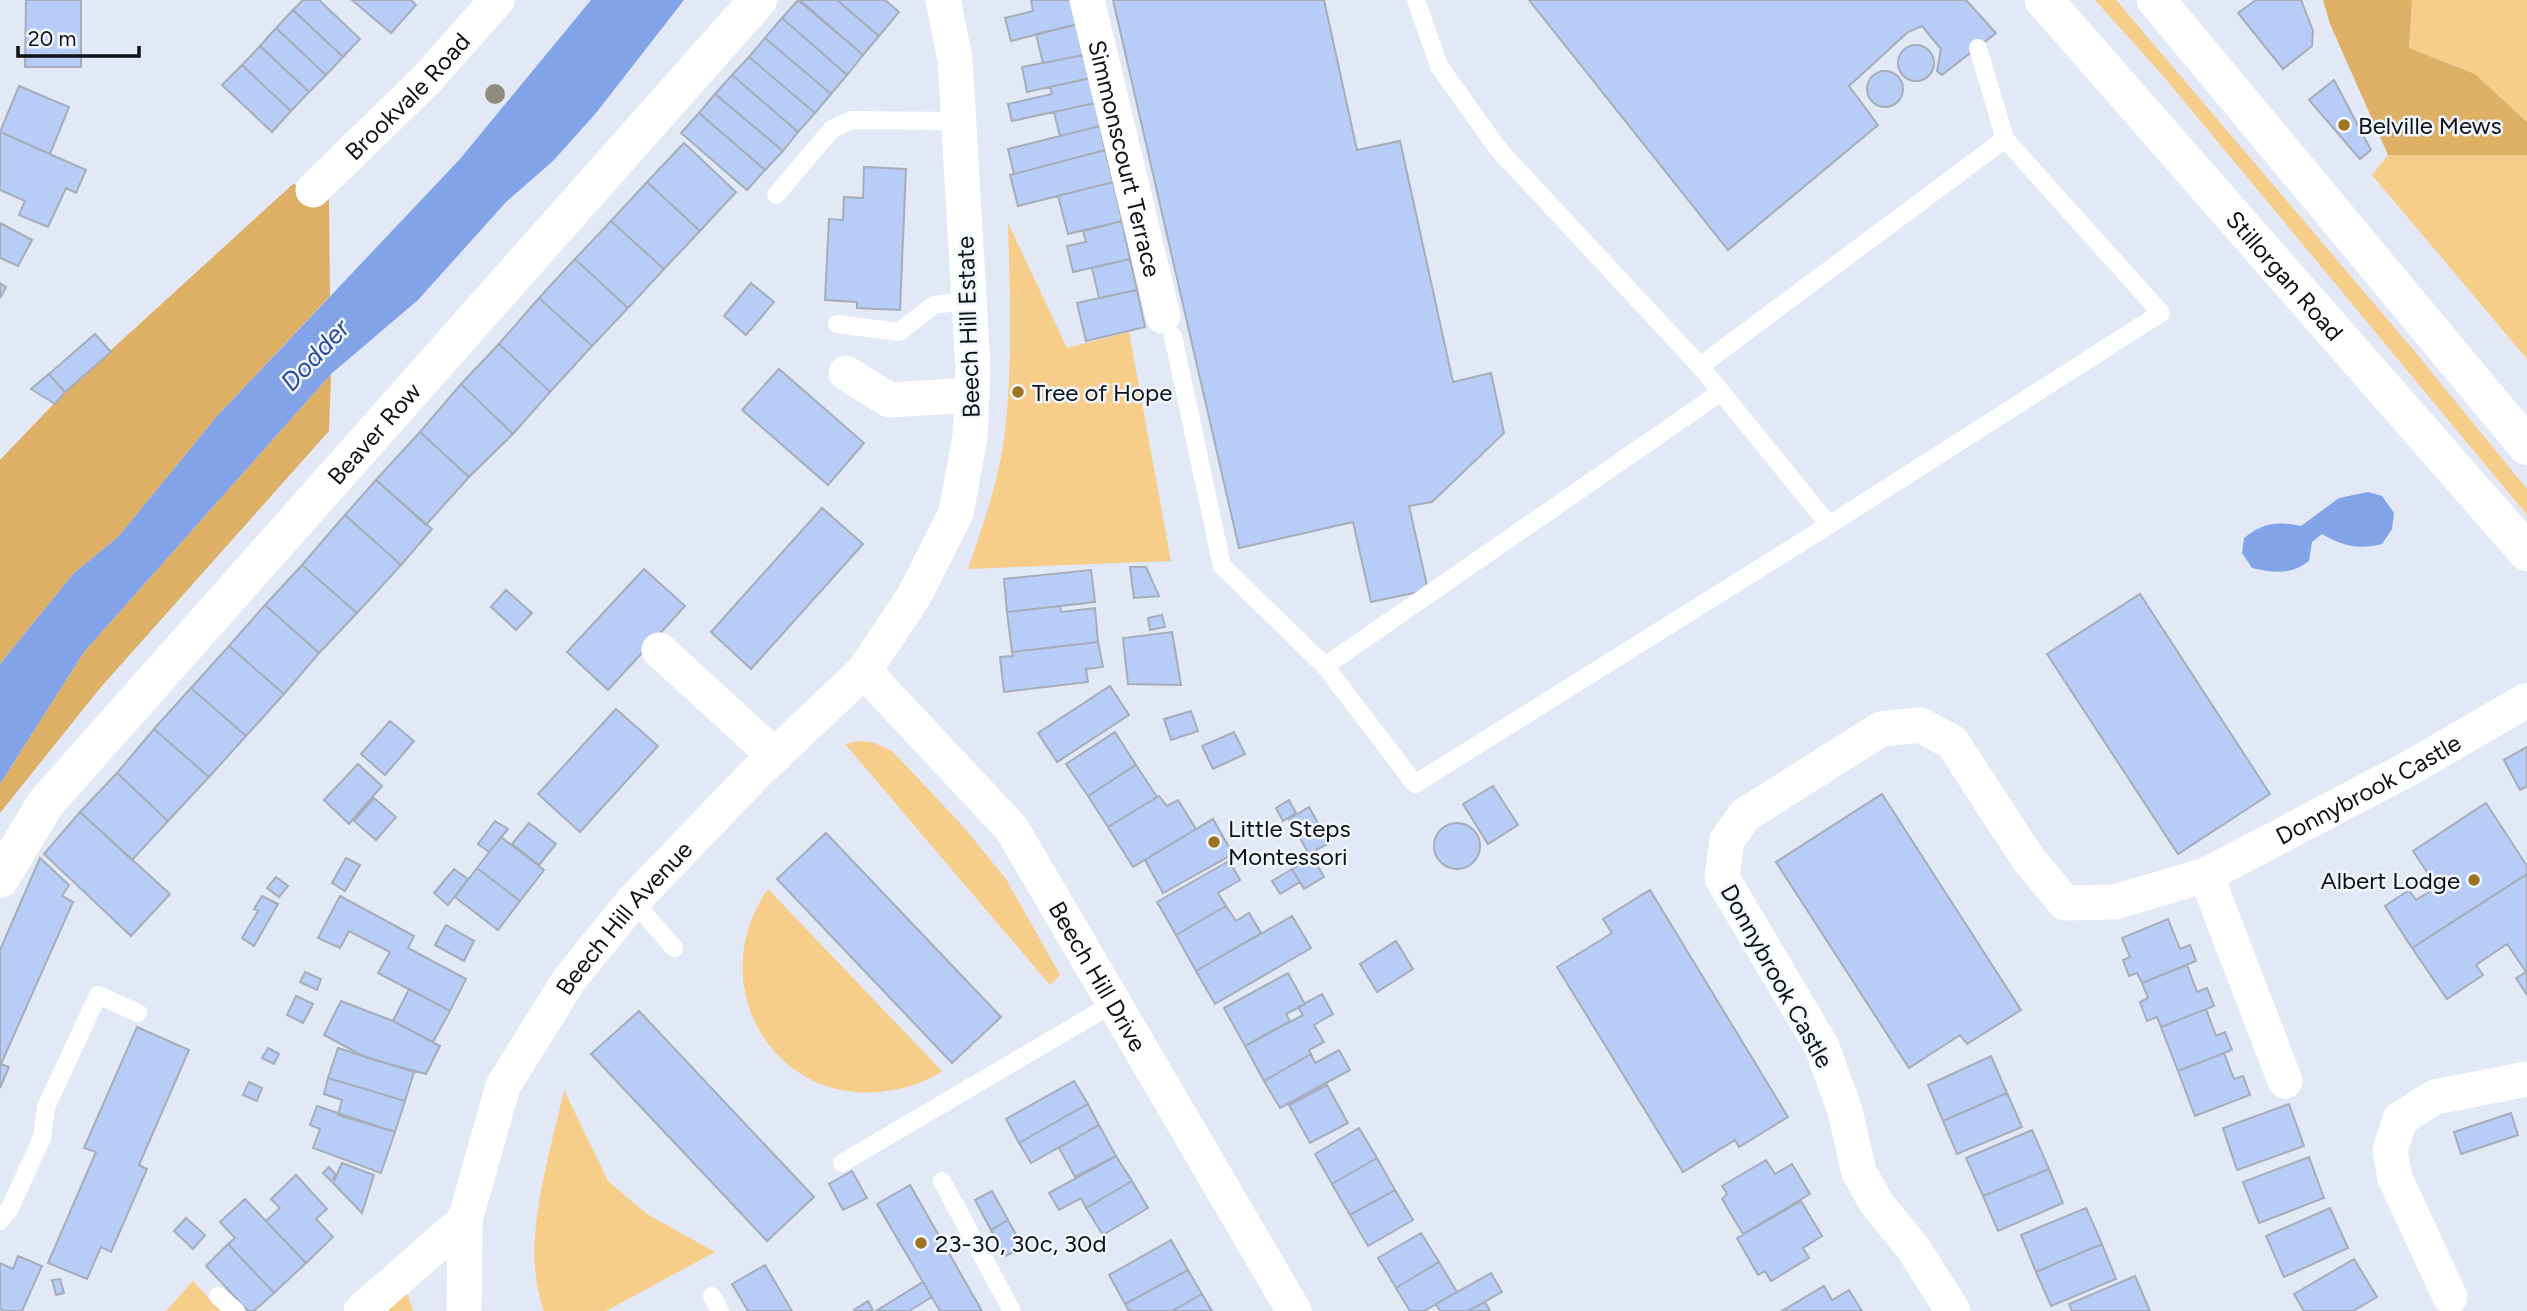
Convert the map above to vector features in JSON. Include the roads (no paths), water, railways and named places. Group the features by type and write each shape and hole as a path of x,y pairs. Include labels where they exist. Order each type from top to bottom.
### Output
{"main road":[{"name":"Beaver Row","path":"1,877 45,804 758,0"},
{"name":"Stillorgan Road","path":"2043,0 2527,552"},
{"path":"2156,0 2527,446"}],"street":[{"name":"Brookvale Road","path":"313,190 427,79 497,0"},
{"name":"Beech Hill Estate","path":"864,671 914,596 956,513 970,437 972,395 969,300 959,121 955,59 943,0"},
{"name":"Simmonscourt Terrace","path":"1087,0 1168,326"},
{"path":"846,373 889,400 972,395"},
{"path":"659,650 775,756"},
{"name":"Beech Hill Avenue","path":"464,1311 465,1220 503,1086 569,980 633,901 775,756 864,671"},
{"name":"Beech Hill Drive","path":"864,671 1012,829 1294,1311"},
{"name":"Donnybrook Castle","path":"1953,1311 1913,1248 1877,1204 1859,1172 1845,1111 1822,1047 1722,878 1727,840 1745,815 1881,729 1920,725 1952,742 2029,860 2065,903 2115,902 2206,875 2408,769 2527,700"},
{"path":"2206,875 2285,1082"},
{"path":"2450,1297 2395,1178 2390,1151 2400,1119 2435,1097 2527,1079"},
{"path":"361,1311 465,1220"}],"lane":[{"path":"1416,0 1439,66 1499,150 1700,366 1829,525"},
{"path":"1168,326 1222,566 1325,666 1415,783 1829,525 2161,313 2005,139 1978,48"},
{"path":"776,195 832,129 852,120 959,121"},
{"path":"1700,366 2005,139"},
{"path":"837,324 899,331 933,305 969,300"},
{"path":"1325,666 1721,392"},
{"path":"633,901 674,948"},
{"path":"0,1221 9,1210 42,1138 46,1107 99,995 138,1013"},
{"path":"842,1163 1114,1003"},
{"path":"942,1181 1012,1311"},
{"path":"218,1296 236,1311"}],"water":[{"name":"Dodder","path":"591,0 684,0 596,113 553,161 507,201 418,300 331,374 84,652 0,784 0,664 74,573 118,537 218,415 460,159"},
{"path":"2368,492 2382,496 2394,513 2392,529 2382,544 2351,546 2322,534 2312,542 2309,561 2296,569 2282,572 2252,568 2242,553 2244,538 2264,526 2301,526 2339,498"}],"place":[{"name":"Belville Mews","path":"2344,125"},
{"name":"Tree of Hope","path":"1018,392"},
{"name":"Little Steps Montessori","path":"1214,842"},
{"name":"Albert Lodge","path":"2474,880"},
{"name":"23-30, 30c, 30d","path":"921,1243"}]}
